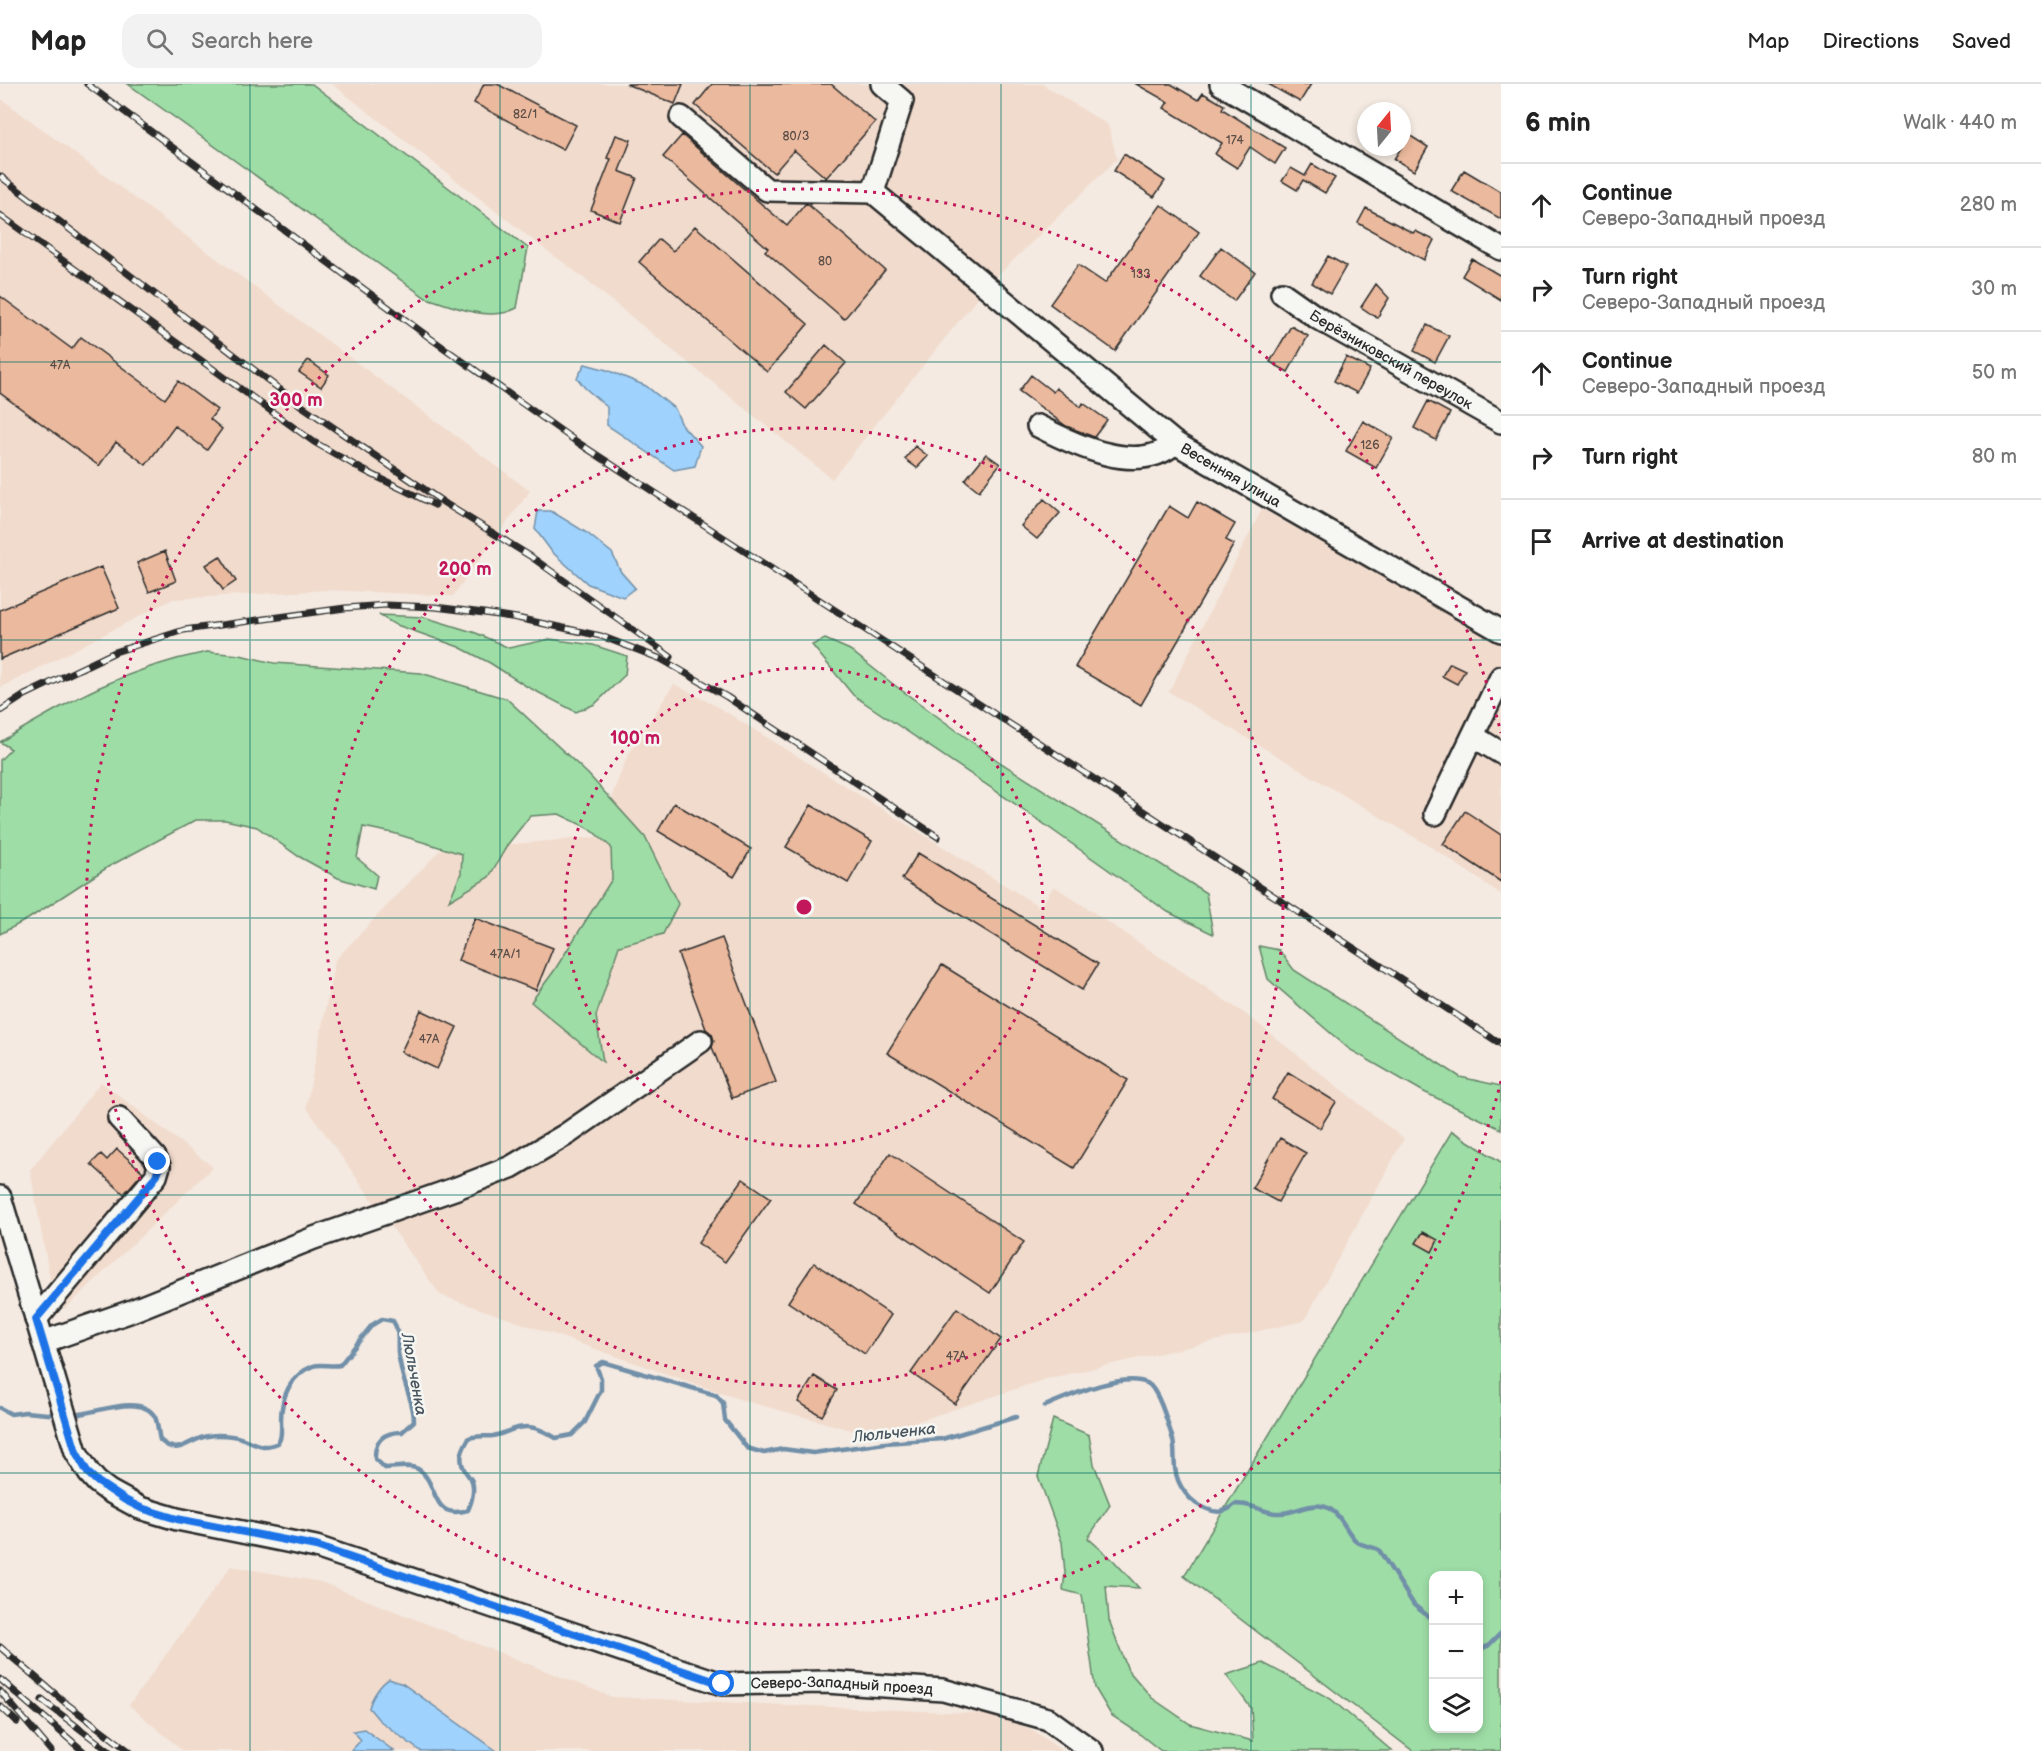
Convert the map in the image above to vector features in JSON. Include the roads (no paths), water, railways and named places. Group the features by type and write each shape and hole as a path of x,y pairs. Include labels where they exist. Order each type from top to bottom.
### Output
{"street":[{"path":"681,117 766,190 873,192 902,101 882,84"},
{"path":"1221,84 1501,249"},
{"name":"Весенняя улица","path":"873,192 1175,443 1501,631"},
{"name":"Берёзниковский переулок","path":"1282,293 1319,319 1501,422"},
{"path":"1038,426 1074,444 1106,453 1143,458 1165,452 1175,443"},
{"path":"1435,814 1501,677"},
{"path":"1473,736 1501,753"},
{"path":"0,1197 43,1342 129,1312 314,1238 511,1167 567,1134 701,1041"},
{"path":"36,1319 156,1176 159,1166 155,1157 119,1118"},
{"name":"Северо-Западный проезд","path":"43,1342 68,1429 81,1463 98,1482 125,1500 159,1514 316,1546 722,1684 826,1682 943,1690 1048,1719 1092,1751"}],"water":[{"path":"585,364 607,370 646,386 675,409 682,425 701,446 695,466 674,470 607,425 607,407 577,378"},
{"path":"538,511 551,511 587,533 612,553 621,572 635,588 623,597 588,584 552,552 535,529"},
{"path":"389,1679 403,1684 497,1751 420,1751 379,1720 369,1708 376,1692"},
{"path":"364,1729 394,1751 351,1751 361,1740 353,1731"}],"waterway":[{"name":"Люльченка","path":"71,1415 128,1405 139,1406 148,1410 155,1417 160,1440 173,1447 184,1446 201,1438 217,1435 237,1437 261,1446 273,1445 280,1439 281,1412 285,1396 298,1375 313,1366 340,1365 372,1325 382,1319 393,1321 397,1329 398,1353 414,1421 402,1432 381,1438 376,1447 375,1459 385,1468 406,1466 418,1469 430,1483 441,1506 456,1512 468,1510 473,1496 472,1481 461,1461 463,1449 469,1438 493,1436 524,1427 540,1430 556,1438 572,1435 585,1422 601,1390 601,1378 596,1366 603,1362 716,1395 723,1403 725,1420 747,1448 764,1453 783,1449 813,1453 885,1443 942,1439 1016,1417"},
{"name":"Люльченка","path":"1045,1406 1081,1391 1110,1383 1136,1380 1147,1383 1156,1393 1173,1440 1178,1481 1195,1503 1218,1512 1235,1504 1277,1513 1317,1505 1328,1508 1338,1516 1357,1542 1379,1550 1414,1605 1429,1617"},
{"name":"Люльченка","path":"0,1408 11,1414 25,1412 59,1415"},
{"name":"Люльченка","path":"1483,1648 1501,1633"}],"railway":[{"path":"87,84 430,338 574,440 1501,1044"},
{"path":"0,176 299,404 446,504 530,556 671,657"},
{"path":"0,215 314,442 363,470 435,505"},
{"path":"0,711 25,695 115,652 184,630 345,608 386,605 435,607 484,613 601,636 661,659 727,697 938,837"},
{"path":"0,1647 67,1704 129,1751"},
{"path":"0,1679 83,1751"},
{"path":"0,1691 51,1751"},
{"path":"42,1700 109,1751"},
{"path":"0,1706 17,1722"}]}
